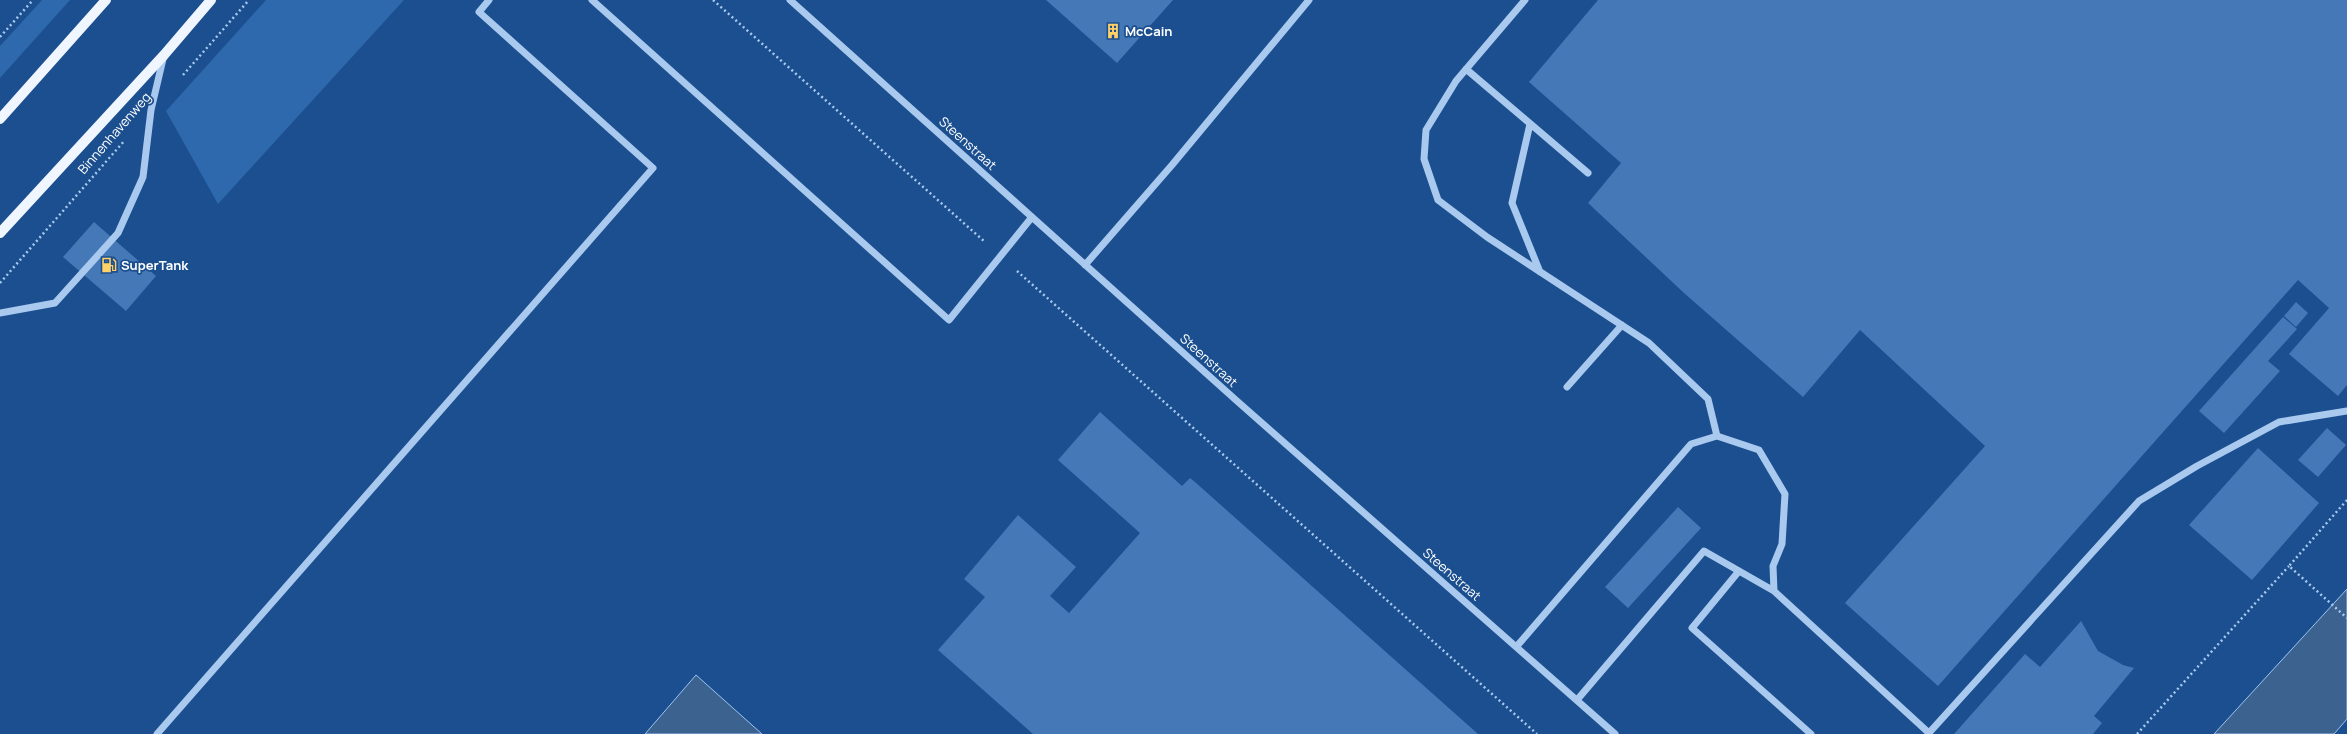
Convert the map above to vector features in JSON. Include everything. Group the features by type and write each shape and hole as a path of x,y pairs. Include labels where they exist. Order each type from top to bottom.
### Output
{"main road":[{"path":"0,119 106,0"},
{"name":"Binnenhavenweg","path":"0,233 164,55 211,0"}],"street":[{"path":"157,734 653,168 479,12 489,0"},
{"path":"592,0 949,320 1032,217"},
{"name":"Steenstraat","path":"790,0 1085,265 1615,734"},
{"path":"1085,265 1172,165 1310,0"},
{"path":"1525,0 1456,81 1426,130 1424,159 1438,200 1487,237 1649,343 1708,399 1717,436"},
{"path":"0,313 55,303 118,233 143,177 151,110 164,55"},
{"path":"1466,69 1588,173"},
{"path":"1530,124 1512,203 1540,272"},
{"path":"1567,387 1622,326"},
{"path":"1577,700 1704,551 1774,591 1928,734 2139,501 2197,466 2279,422 2347,411"},
{"path":"1517,646 1691,444 1717,436 1759,450 1785,494 1782,544 1773,566 1774,591"},
{"path":"1739,571 1692,628 1810,734"}],"path":[{"path":"0,37 33,0"},
{"path":"182,75 249,0"},
{"path":"714,0 1537,734"},
{"name":"Binnenhavenweg","path":"0,283 151,110"},
{"path":"2137,734 2347,500"},
{"path":"2289,566 2347,618"}],"shaded area":[{"path":"42,0 70,0 0,78 0,46"},
{"path":"266,0 404,0 218,204 166,111"},
{"path":"2347,589 2347,719 2334,734 2214,734"},
{"path":"696,675 762,734 645,734"}],"building":[{"name":"McCain","path":"1046,0 1173,0 1117,63"},
{"path":"1598,0 2347,0 2347,385 2338,396 2289,354 2329,308 2298,280 1938,686 1845,603 1985,446 1860,330 1803,397 1684,293 1588,203 1621,163 1529,82"},
{"path":"94,222 156,276 126,311 63,257"},
{"path":"2296,302 2308,313 2296,327 2284,316"},
{"path":"2283,317 2297,329 2268,361 2280,371 2224,433 2199,411"},
{"path":"1100,412 1182,486 1190,478 1195,482 1478,734 1033,734 938,650 985,597 964,579 1018,515 1076,567 1050,596 1069,613 1140,533 1058,460"},
{"path":"2327,428 2346,445 2318,477 2298,460"},
{"path":"2258,448 2319,503 2252,580 2189,525"},
{"path":"1678,507 1701,528 1628,608 1605,587"},
{"path":"2081,621 2098,651 2123,665 2134,668 2094,716 2102,723 2093,734 1954,734 2025,654 2040,667"}],"place":[{"name":"McCain","path":"1113,31"},
{"name":"SuperTank","path":"109,265"}]}
